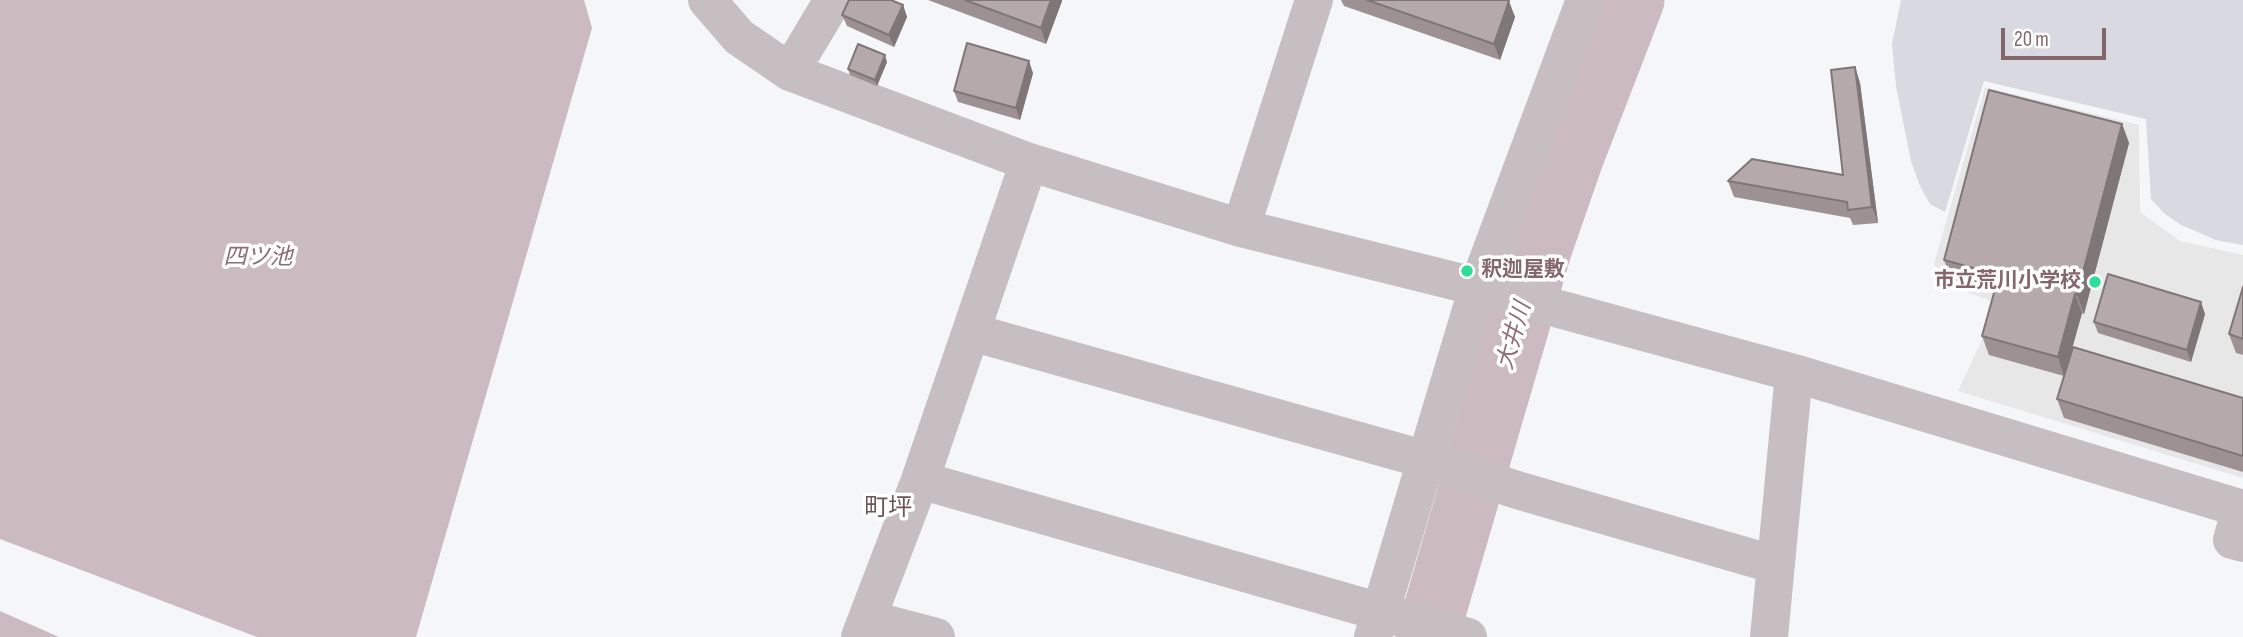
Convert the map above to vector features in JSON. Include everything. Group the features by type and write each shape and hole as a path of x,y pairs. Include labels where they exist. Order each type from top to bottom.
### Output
{"street":[{"path":"707,0 742,18 790,72 1028,162 1241,228 1478,287 1794,373 2242,520"},
{"path":"790,72 833,0"},
{"path":"1241,228 1314,0"},
{"path":"1377,625 1478,287 1585,0"},
{"path":"936,637 864,628 919,480 1028,162"},
{"path":"971,332 1427,460 1517,490 1776,565"},
{"path":"1769,637 1794,373"},
{"path":"919,480 1377,625 1468,637"}],"shaded area":[{"path":"1901,0 2243,0 2243,245 2216,240 2181,225 2165,214 2151,199 2146,119 1984,81 1945,212 1930,204 1911,161 1896,86 1892,44"},
{"name":"市立荒川小学校","path":"1985,87 2139,125 2140,212 2180,241 2243,255 2243,478 1958,391 1990,323 1996,303 1952,286 1934,264"}],"water":[{"name":"四ツ池","path":"0,0 584,0 592,28 416,637 257,637 0,539"},
{"path":"0,611 59,637 0,637"}],"building":[{"path":"849,0 891,0 903,5 889,35 842,15"},
{"path":"965,0 1051,0 1041,28"},
{"path":"1367,0 1507,0 1509,1 1494,44"},
{"path":"967,43 1029,61 1016,108 954,91"},
{"path":"858,44 885,55 875,80 848,69"},
{"path":"1855,67 1872,207 1848,210 1847,202 1728,181 1752,159 1843,175 1831,70"},
{"path":"1989,90 2122,124 2058,357 1982,336 1999,275 1944,260"},
{"path":"2108,274 2201,302 2187,350 2094,322"},
{"path":"2243,287 2243,339 2229,334"},
{"path":"2073,347 2243,398 2243,456 2057,399"}],"waterway":[{"name":"大井川","path":"1427,637 1540,250 1633,0"}],"place":[{"name":"釈迦屋敷","path":"1467,271"},
{"name":"市立荒川小学校","path":"2095,282"}],"district":[{"name":"町坪","path":"888,509"}]}
